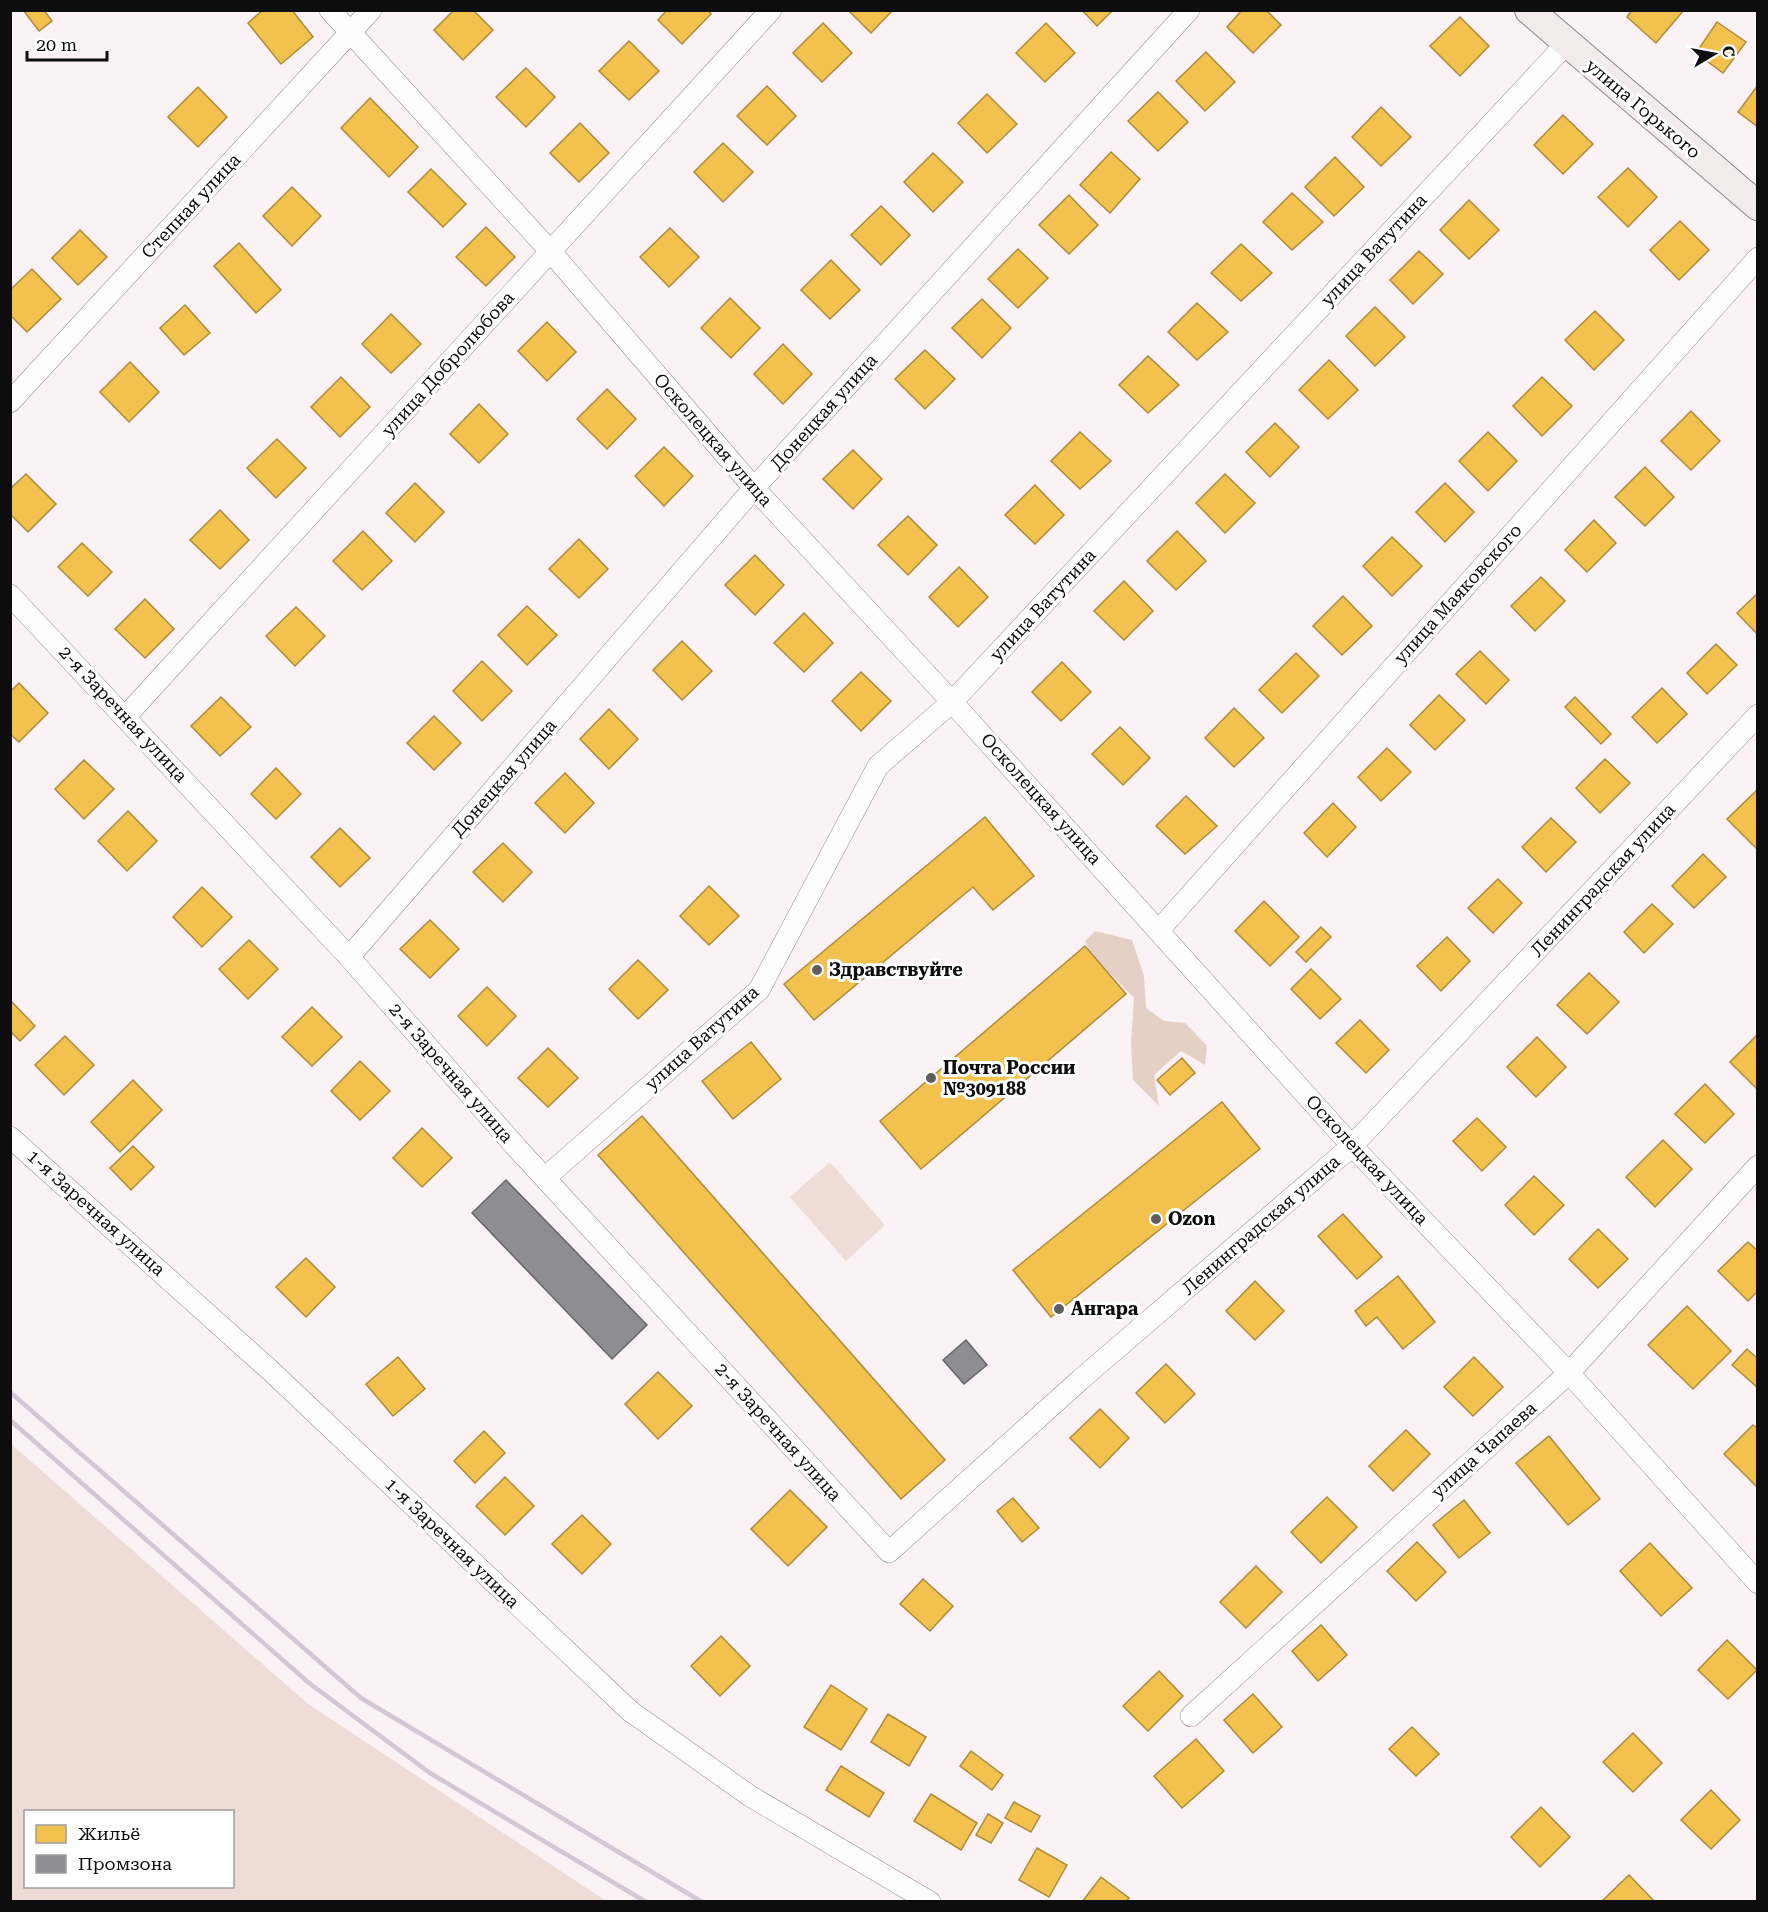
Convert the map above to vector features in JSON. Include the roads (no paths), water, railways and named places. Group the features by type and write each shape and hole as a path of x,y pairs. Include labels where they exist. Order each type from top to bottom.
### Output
{"street":[{"name":"Осколецкая улица","path":"330,10 551,252 754,488 952,702 1353,1146 1569,1373 1758,1583"},
{"name":"Степная улица","path":"10,402 371,10"},
{"name":"улица Добролюбова","path":"126,716 771,10"},
{"name":"Донецкая улица","path":"349,957 754,488 1189,10"},
{"name":"улица Горького","path":"1529,10 1758,206"},
{"name":"улица Ватутина","path":"546,1177 759,990 878,766 952,702 1566,44"},
{"name":"улица Маяковского","path":"1159,930 1758,258"},
{"name":"2-я Заречная улица","path":"10,595 126,716 349,957 546,1177 889,1552"},
{"name":"Ленинградская улица","path":"889,1552 1080,1380 1353,1146 1758,715"},
{"name":"1-я Заречная улица","path":"10,1137 272,1372 630,1711 750,1796 930,1902"},
{"name":"улица Чапаева","path":"1191,1716 1569,1373 1758,1166"}],"railway":[{"path":"10,1392 361,1698 702,1902"},
{"path":"10,1420 309,1683 430,1773 646,1902"}],"place":[{"name":"Здравствуйте","path":"817,970"},
{"name":"Почта России №309188","path":"931,1078"},
{"name":"Ozon","path":"1156,1219"},
{"name":"Ангара","path":"1059,1309"}]}
